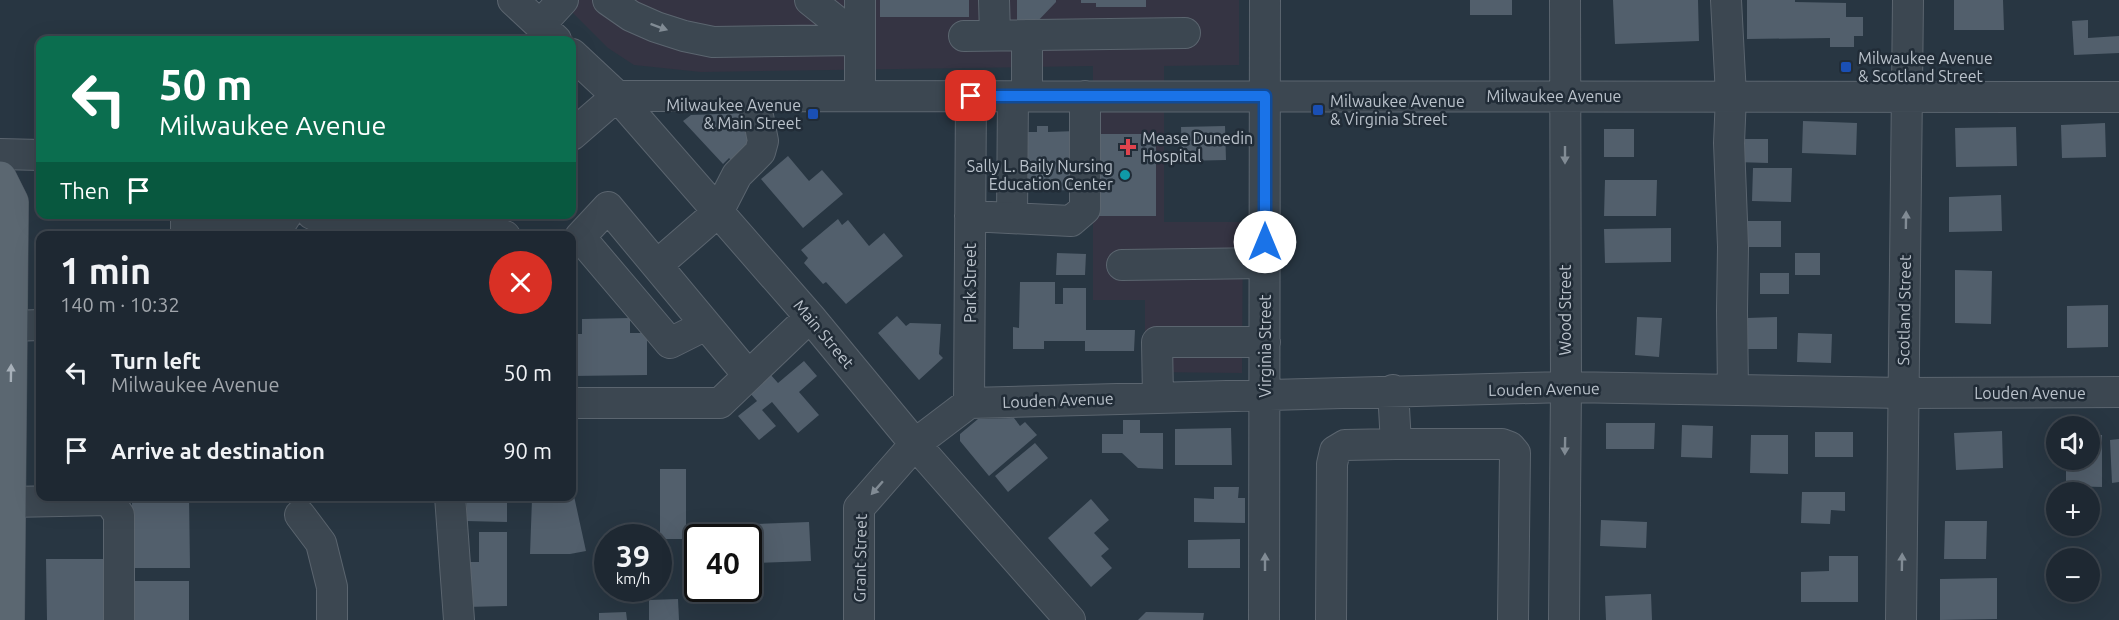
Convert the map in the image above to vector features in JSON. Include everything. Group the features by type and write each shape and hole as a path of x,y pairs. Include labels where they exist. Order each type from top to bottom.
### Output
{"main road":[{"path":"0,178 12,202 26,325 24,502 8,620"}],"street":[{"path":"513,0 548,33 563,0"},
{"path":"608,0 631,16 656,27 713,42 860,40"},
{"path":"810,0 860,40"},
{"path":"860,0 860,96"},
{"path":"994,0 994,35"},
{"name":"Virginia Street","path":"1264,620 1265,0"},
{"name":"Wood Street","path":"1564,0 1566,387 1564,620"},
{"path":"1726,0 1731,96 1729,143 1733,247 1733,390"},
{"name":"Scotland Street","path":"1901,620 1908,0"},
{"path":"964,36 1185,33"},
{"path":"1012,218 1020,96 1027,35"},
{"name":"Main Street","path":"576,58 617,96 810,317 915,444 1070,620"},
{"path":"576,132 617,96"},
{"name":"Milwaukee Avenue","path":"617,96 2119,97"},
{"path":"657,265 718,212 737,176 760,152 763,141 754,96"},
{"name":"Park Street","path":"969,403 971,96"},
{"path":"970,216 1071,221 1085,209 1085,96"},
{"path":"0,154 36,155"},
{"path":"706,325 670,343 580,237 608,207 748,375"},
{"path":"323,219 343,228 366,231"},
{"path":"428,231 465,219"},
{"path":"477,219 485,229 491,231"},
{"path":"1122,265 1265,263"},
{"path":"576,403 720,402 810,317"},
{"path":"1158,397 1157,342 1265,342"},
{"name":"Louden Avenue","path":"969,403 1566,387 1903,393 2119,392"},
{"path":"1393,390 1396,444"},
{"path":"915,444 969,403"},
{"name":"Grant Street","path":"859,620 859,508 915,444"},
{"path":"1331,620 1332,464 1335,451 1345,445 1396,444 1502,444 1510,447 1515,453 1513,620"},
{"path":"24,502 66,501"},
{"path":"110,501 119,515 119,620"},
{"path":"450,501 459,620"},
{"path":"300,515 321,543 332,587 332,620"}],"shaded area":[{"name":"Mease Dunedin Hospital","path":"560,0 1239,0 1239,65 1164,66 1164,222 1243,222 1242,373 1145,372 1145,300 1093,300 1093,66 701,72 634,65 608,48"}],"building":[{"path":"880,0 969,0 969,17 880,17"},
{"path":"1017,0 1056,0 1056,2 1035,24 1017,24"},
{"path":"1081,0 1146,0 1146,7 1096,7 1096,3 1081,3"},
{"path":"1470,0 1512,0 1512,15 1470,15"},
{"path":"1613,0 1698,0 1699,41 1615,44"},
{"path":"1747,0 1846,3 1846,17 1863,17 1863,36 1854,36 1854,47 1830,47 1830,38 1747,39"},
{"path":"1954,0 2003,0 2004,30 1954,30"},
{"path":"2088,20 2088,38 2119,36 2119,53 2074,55 2072,21"},
{"path":"747,113 757,147 736,165 729,158 723,164 683,121 691,115"},
{"path":"1803,121 1857,123 1856,155 1802,153"},
{"path":"2105,123 2106,157 2062,158 2061,125"},
{"path":"1037,126 1048,126 1048,132 1076,131 1078,190 1027,191 1026,132 1037,132"},
{"path":"1225,126 1226,160 1182,161 1181,127"},
{"path":"2016,127 2017,166 1956,167 1955,128"},
{"path":"1604,129 1634,129 1634,157 1604,157"},
{"name":"Sally L. Baily Nursing Education Center","path":"1095,134 1156,134 1156,216 1095,216"},
{"path":"1736,139 1768,139 1768,163 1736,162"},
{"path":"788,156 809,181 822,170 843,194 803,228 761,179"},
{"path":"1753,168 1792,168 1791,202 1752,201"},
{"path":"1605,180 1657,180 1656,216 1604,216"},
{"path":"2001,195 2002,231 1949,232 1949,197"},
{"path":"838,219 842,225 848,220 869,246 884,233 903,256 846,304 804,263 808,258 801,250"},
{"path":"1746,221 1781,221 1781,247 1746,247"},
{"path":"1671,228 1671,262 1605,263 1604,229"},
{"path":"1057,253 1086,254 1085,275 1056,275"},
{"path":"1795,253 1820,253 1820,275 1795,275"},
{"path":"1955,270 1992,271 1991,324 1955,323"},
{"path":"1760,273 1789,273 1789,294 1760,294"},
{"path":"1020,282 1055,282 1055,304 1063,304 1063,288 1086,288 1086,330 1135,330 1134,351 1085,351 1085,341 1044,341 1044,349 1013,349 1013,327 1019,328"},
{"path":"2108,305 2108,347 2067,348 2067,306"},
{"path":"897,316 906,326 910,323 941,324 939,354 943,358 919,380 878,333"},
{"path":"1637,317 1662,318 1659,357 1635,355"},
{"path":"1777,317 1777,349 1748,349 1747,318"},
{"path":"630,318 630,333 647,333 647,375 576,376 576,334 582,334 582,319"},
{"path":"1798,333 1832,334 1831,363 1797,362"},
{"path":"804,361 817,376 799,392 819,415 798,433 772,402 762,410 776,426 759,440 738,416 757,401 749,392 770,374 778,383"},
{"path":"1014,418 1020,426 1025,422 1037,435 989,476 960,441 960,434 978,419"},
{"path":"1123,420 1140,420 1140,433 1163,433 1163,469 1138,468 1122,453 1102,453 1102,434 1123,434"},
{"path":"1606,423 1655,423 1654,449 1606,449"},
{"path":"1682,425 1713,426 1712,458 1681,457"},
{"path":"1231,428 1232,465 1175,465 1175,429"},
{"path":"2002,431 2003,468 1956,470 1954,433"},
{"path":"1815,432 1853,432 1853,457 1815,457"},
{"path":"1751,435 1788,435 1788,474 1750,473"},
{"path":"2100,435 2102,435 2102,487 2100,487 2100,482 2066,482 2066,470 2100,470"},
{"path":"2119,439 2119,482 2112,483 2110,440"},
{"path":"1035,443 1048,458 1008,492 995,476"},
{"path":"660,469 686,469 684,539 672,539 672,524 660,524"},
{"path":"1214,487 1239,487 1238,498 1245,498 1245,523 1194,522 1194,498 1214,499"},
{"path":"1802,492 1845,492 1845,511 1831,510 1830,524 1801,523"},
{"path":"1091,499 1109,520 1094,533 1109,549 1101,556 1112,568 1091,587 1048,538"},
{"path":"132,501 189,501 190,568 132,568"},
{"path":"467,501 507,501 507,522 466,521"},
{"path":"532,501 575,501 586,551 570,554 530,554"},
{"path":"1601,520 1647,522 1646,548 1600,546"},
{"path":"1945,521 1987,521 1986,559 1944,559"},
{"path":"809,522 811,561 762,563 762,524 754,524"},
{"path":"479,532 507,532 507,606 466,607 466,562 479,562"},
{"path":"1240,539 1240,568 1188,568 1188,540"},
{"path":"1829,556 1858,556 1858,602 1801,602 1801,572 1829,571"},
{"path":"46,559 103,559 104,620 47,620"},
{"path":"1997,578 1997,619 1940,620 1940,579"},
{"path":"132,581 189,581 189,620 132,620"},
{"path":"1651,594 1652,620 1606,620 1605,596"},
{"path":"672,599 678,599 679,620 649,620 649,602 672,602"},
{"path":"626,612 627,620 599,620 599,613"},
{"path":"1146,612 1204,613 1203,620 1138,620"}],"place":[{"name":"Milwaukee Avenue & Scotland Street","path":"1846,67"},
{"name":"Milwaukee Avenue & Virginia Street","path":"1318,110"},
{"name":"Milwaukee Avenue & Main Street","path":"813,114"},
{"name":"Mease Dunedin Hospital","path":"1128,147"},
{"name":"Sally L. Baily Nursing Education Center","path":"1125,175"}],"route":[{"path":"971,96 1265,96 1265,242"}]}
